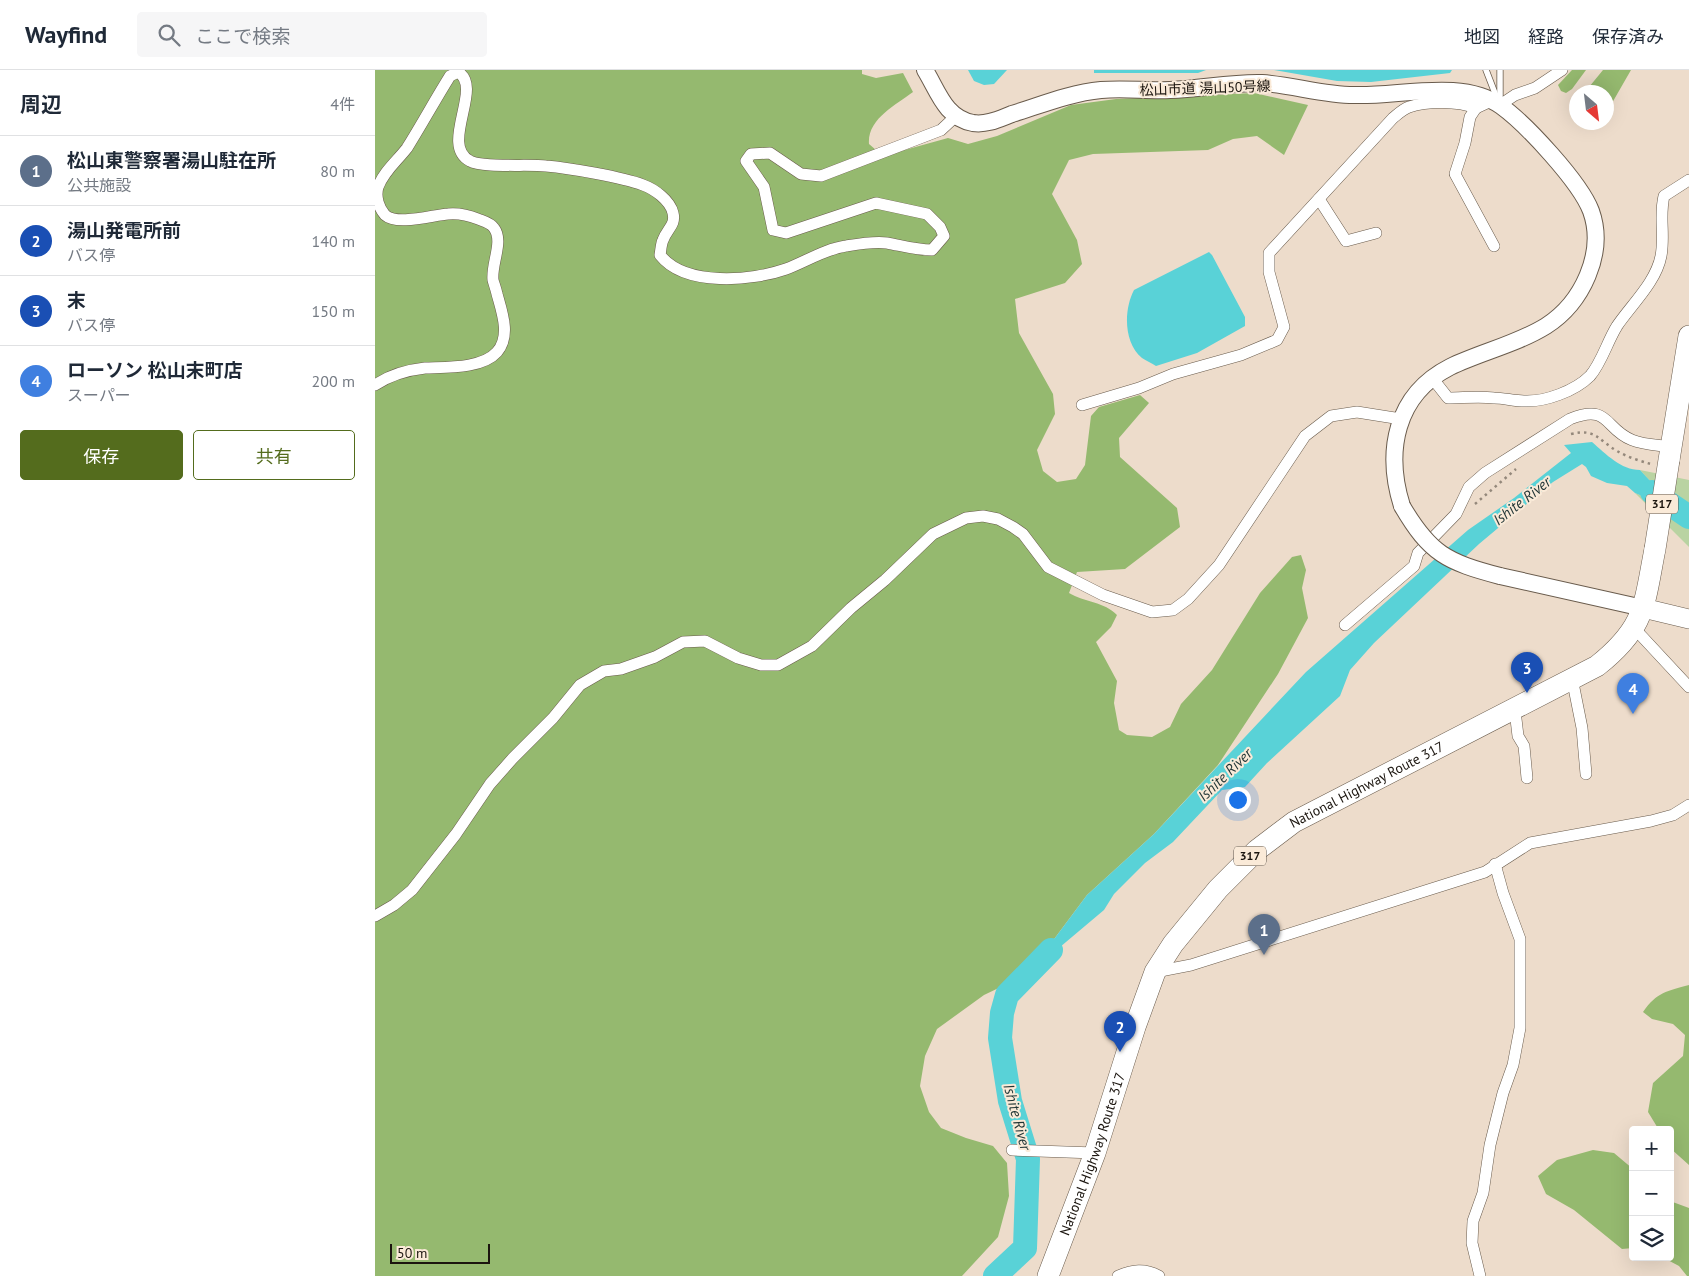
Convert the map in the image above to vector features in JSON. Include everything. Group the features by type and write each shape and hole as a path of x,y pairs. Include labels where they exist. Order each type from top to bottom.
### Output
{"highway":[{"name":"National Highway Route 317","path":"1048,1276 1095,1153 1135,1027 1155,972 1173,944 1218,889 1273,838 1294,822 1597,666 1620,648 1635,629 1643,608 1655,548 1667,458 1689,336"}],"main road":[{"path":"1643,608 1689,619"}],"street":[{"name":"松山市道 湯山50号線","path":"925,70 939,100 955,116 971,123 986,124 1072,95 1091,92 1172,90 1223,84 1263,83 1296,87 1319,93 1378,96 1422,91 1457,92 1479,95 1489,105"},
{"path":"1494,246 1455,174 1465,143 1470,117 1489,105 1535,88 1562,70"},
{"path":"375,386 398,374 424,368 456,367 487,360 497,352 505,334 504,318 493,280 498,239 494,227 487,222 466,214 448,214 401,220 389,218 384,214 376,198 378,187 391,164 405,150 450,76 458,72 463,75 466,83 465,102 462,108 463,118 457,144 460,153 470,162 547,166 643,185 659,194 671,206 673,213 674,223 663,240 660,255 665,261 686,272 720,280 773,274 842,246 886,243 915,250 932,250 944,236 940,227 927,214 876,203 786,233 773,230 764,187 746,161 751,154 770,153 801,174 821,176 941,130 955,116"},
{"path":"1082,405 1139,388 1173,374 1241,355 1277,340 1284,327 1269,272 1269,253 1393,118 1407,107 1431,103 1489,105 1532,134 1579,191 1590,208 1596,231 1595,251 1588,276 1574,300 1560,315 1545,326 1448,368 1420,391 1401,419 1394,444 1393,460 1396,486 1402,506 1415,529 1430,546 1445,557 1466,567 1643,608"},
{"path":"1433,379 1449,398 1494,398 1526,402 1578,386 1597,366 1617,326 1653,275 1661,258 1663,226 1660,210 1664,196 1689,180"},
{"path":"1319,199 1345,241 1376,233"},
{"path":"375,916 394,906 412,890 456,834 490,784 553,718 580,685 604,671 621,669 638,663 683,642 705,641 738,658 761,665 778,665 812,646 933,534 967,518 983,516 998,519 1013,527 1023,534 1048,567 1103,595 1152,612 1173,610 1188,599 1219,565 1305,436 1331,416 1357,412 1401,419"},
{"path":"1345,626 1405,577 1414,566 1418,552 1456,514 1469,487 1485,473 1547,432 1585,413 1599,415 1612,424 1621,434 1667,458"},
{"path":"1635,629 1689,687"},
{"path":"1573,678 1582,728 1586,774"},
{"path":"1511,710 1517,719 1518,736 1524,746 1527,778"},
{"path":"1155,972 1191,966 1485,872 1531,843 1651,822 1673,815 1689,805"},
{"path":"1480,1276 1472,1243 1473,1221 1483,1193 1490,1145 1503,1093 1513,1065 1520,1028 1519,939 1495,864"},
{"path":"1012,1150 1095,1153"},
{"path":"1118,1276 1132,1270 1149,1271 1159,1276"}],"lane":[{"path":"1487,70 1489,105"},
{"path":"1489,105 1500,70"}],"path":[{"path":"1568,435 1582,431 1593,433 1617,452 1667,458"},
{"path":"1456,514 1473,506 1523,464"}],"green space":[{"path":"375,70 862,70 862,74 876,78 903,73 913,92 878,120 870,135 869,144 883,156 948,138 968,144 997,136 1071,105 1116,99 1254,93 1308,105 1284,155 1257,136 1233,139 1208,150 1093,154 1069,160 1052,194 1077,240 1082,264 1065,283 1015,299 1019,333 1053,394 1055,414 1037,450 1043,471 1057,482 1076,479 1085,465 1091,416 1099,407 1140,395 1149,403 1119,438 1120,457 1177,508 1180,527 1125,569 1077,572 1069,593 1107,607 1117,615 1111,627 1096,642 1117,681 1114,703 1119,730 1127,735 1152,737 1170,727 1181,704 1212,670 1260,593 1292,557 1301,555 1306,570 1302,588 1308,618 1278,674 1218,765 1154,834 1087,895 1028,974 984,995 937,1029 925,1056 920,1086 929,1112 941,1128 993,1146 1007,1163 1009,1196 998,1237 962,1276 375,1276"},
{"path":"1572,70 1586,70 1575,85 1569,85 1569,91 1566,93 1561,91 1558,85"},
{"path":"1603,70 1631,70 1614,100 1614,85 1591,85"},
{"path":"1640,470 1689,480 1689,547 1635,493 1677,510"},
{"path":"1689,985 1689,1165 1674,1152 1674,1126 1657,1126 1648,1112 1653,1083 1683,1056 1685,1035 1673,1024 1652,1019 1643,1012 1658,996"},
{"path":"1593,1150 1614,1153 1629,1166 1629,1248 1622,1249 1574,1210 1546,1194 1538,1176 1557,1160"},
{"path":"1674,1202 1689,1208 1689,1276 1679,1266 1670,1261 1674,1261"}],"water":[{"path":"968,70 1007,70 994,84 984,85 974,81"},
{"path":"1094,70 1206,70 1198,73 1094,73"},
{"path":"1274,70 1452,70 1450,73 1371,82 1337,81"},
{"path":"1209,252 1245,317 1245,326 1197,353 1156,366 1142,358 1131,343 1128,334 1128,306 1134,290"},
{"path":"1592,442 1620,464 1640,470 1678,511 1635,493 1627,486 1607,483 1591,476 1582,464 1553,482 1479,544 1374,643 1350,670 1340,696 1267,763 1245,787 1222,790 1173,842 1145,863 1114,894 1104,910 1028,974 1087,895 1154,834 1306,672 1468,530 1514,498 1571,453 1564,445"}],"waterway":[{"name":"Ishite River","path":"1652,492 1689,517"},
{"name":"Ishite River","path":"995,1276 1025,1248 1028,1159 1010,1101 1000,1038 1002,1013 1007,995 1051,950"}],"place":[{"name":"末","path":"1527,693"},
{"name":"ローソン 松山末町店","path":"1633,714"},
{"name":"松山東警察署湯山駐在所","path":"1264,955"},
{"name":"湯山発電所前","path":"1120,1052"}]}
